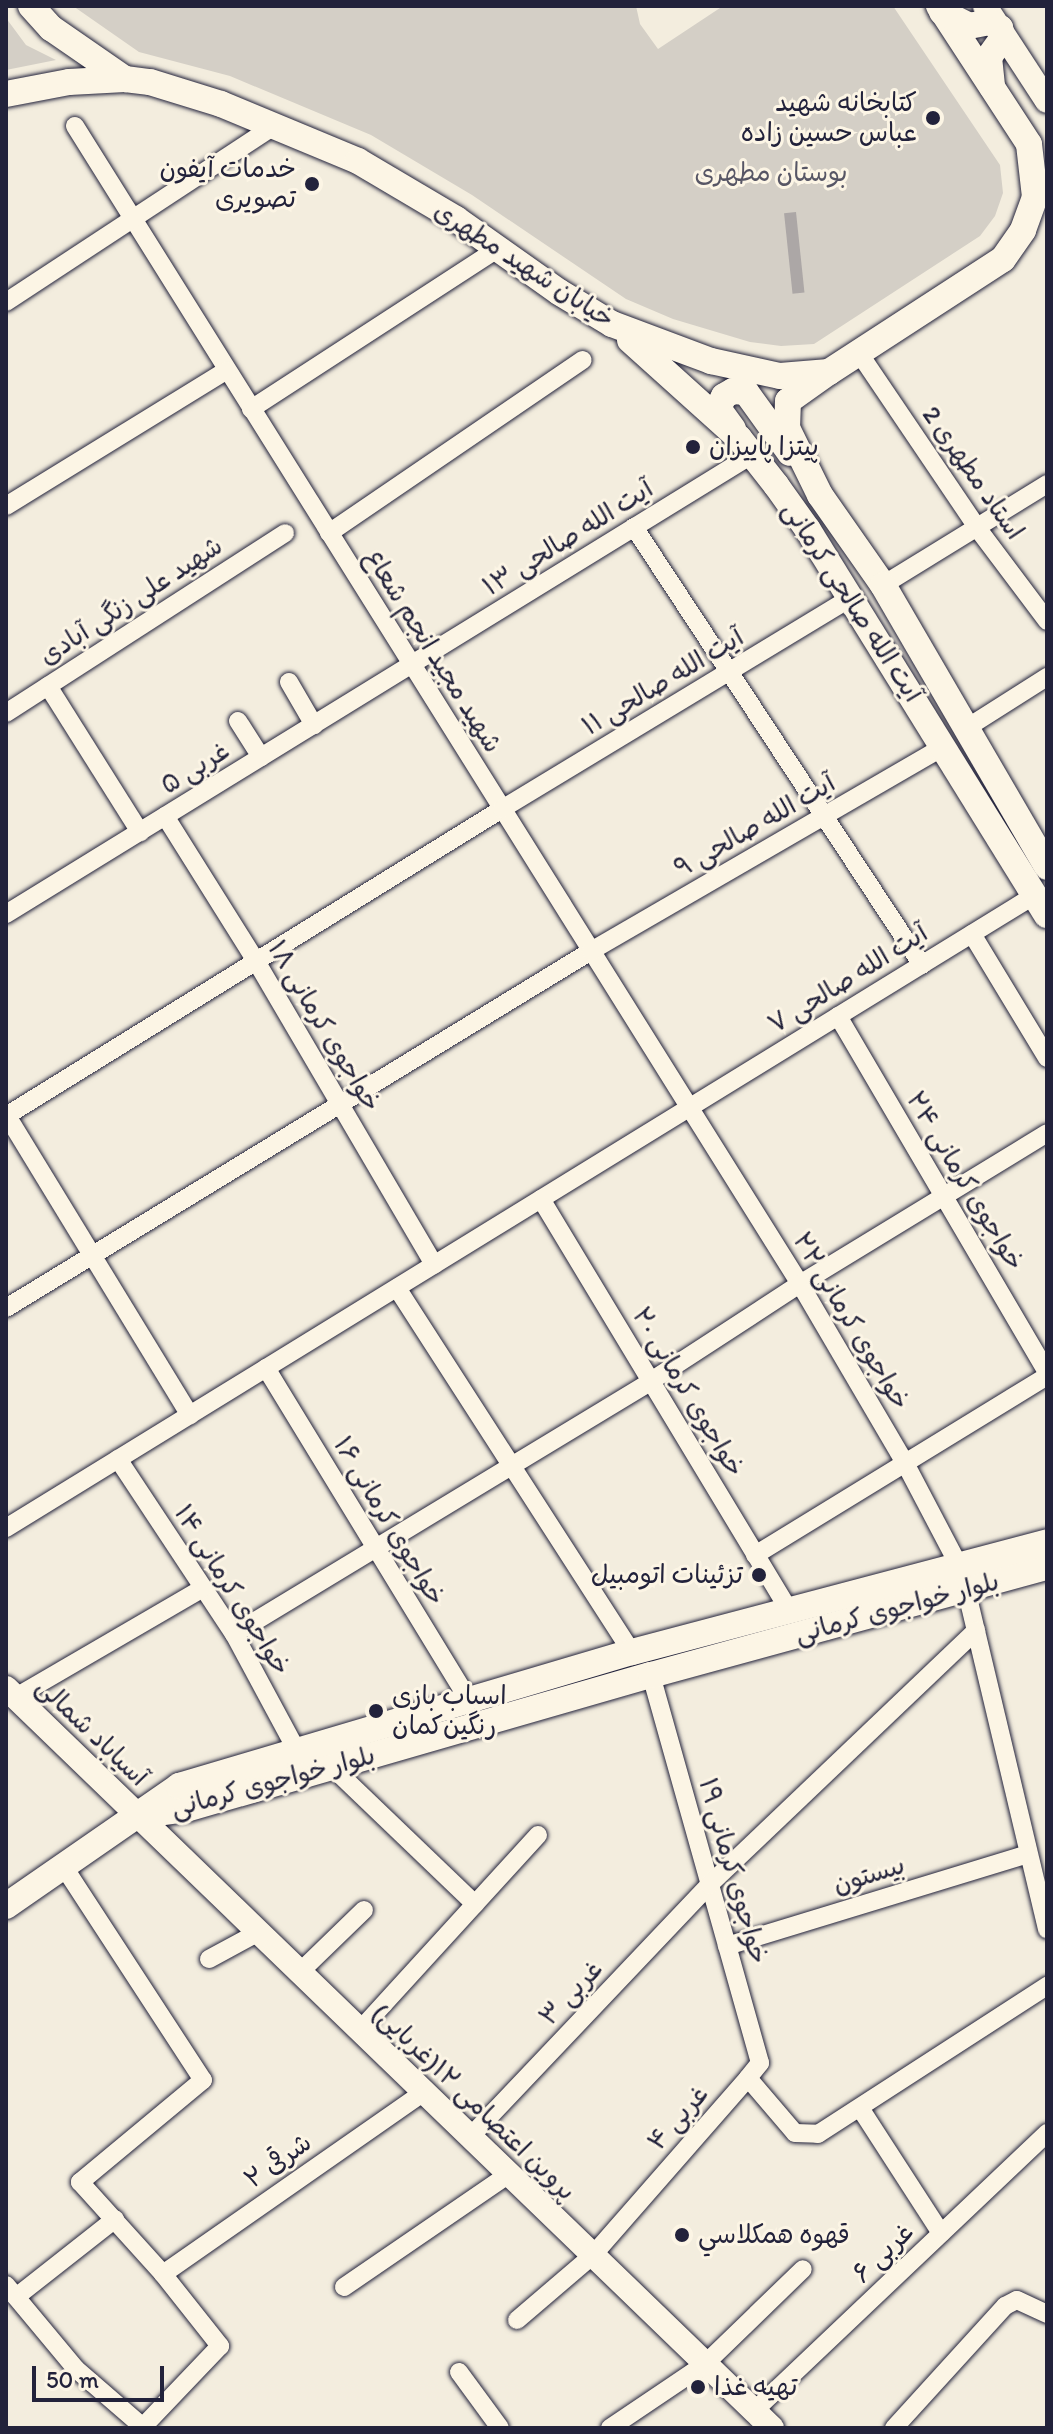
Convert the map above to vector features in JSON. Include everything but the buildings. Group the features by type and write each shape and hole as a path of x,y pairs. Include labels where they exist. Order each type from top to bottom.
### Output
{"main road":[{"name":"خیابان شهید مطهری","path":"31,6 51,28 125,79"},
{"name":"خیابان شهید مطهری","path":"6,94 69,82 125,79 183,91 358,161 499,248 559,292 612,324 663,346 744,371 780,376 829,372 1003,259 1041,196 1029,144 940,9"},
{"path":"940,9 969,26 990,22 1000,28 1002,39 989,57 992,87"},
{"name":"آیت الله صالحی کرمانی","path":"612,324 746,446 808,530 1041,905"},
{"name":"آیت الله صالحی کرمانی","path":"829,372 788,401 787,428 820,495 883,585 1047,867"},
{"path":"746,446 718,408 724,396 733,391 746,392 820,495"},
{"name":"بلوار خواجوی کرمانی","path":"138,1816 186,1809 651,1675 962,1578 1047,1542"},
{"name":"بلوار خواجوی کرمانی","path":"138,1816 179,1786 632,1652 790,1611 962,1578 1047,1567"},
{"path":"6,1906 62,1864 138,1816"}],"street":[{"path":"985,6 1044,89"},
{"name":"شهید مجید انجم شعاع","path":"75,126 689,1108"},
{"path":"6,302 272,127"},
{"path":"251,409 499,248"},
{"name":"استاد مطهری 2","path":"859,353 978,529 1047,621"},
{"path":"329,533 583,360"},
{"path":"6,506 227,370"},
{"name":"آیت الله صالحی ۱۳","path":"412,665 634,527 746,446"},
{"path":"883,585 1047,484"},
{"path":"634,527 922,965"},
{"name":"شهید علی زنگی آبادی","path":"6,713 285,533"},
{"name":"آیت الله صالحی ۱۱","path":"6,1115 851,598"},
{"name":"۵ غربی","path":"6,914 412,665"},
{"path":"965,729 1047,677"},
{"path":"289,682 314,725"},
{"path":"48,686 140,832"},
{"path":"238,721 261,757"},
{"name":"آیت الله صالحی ۹","path":"6,1308 591,951 944,746"},
{"name":"خواجوی کرمانی ۱۸","path":"165,816 256,961 434,1265"},
{"name":"آیت الله صالحی ۷","path":"6,1528 972,934 1041,905"},
{"path":"972,934 1047,1058"},
{"name":"خواجوی کرمانی ۲۴","path":"838,1016 1047,1374"},
{"name":"خواجوی کرمانی ۲۲","path":"689,1108 800,1284 905,1463 962,1578 1027,1854 1043,1898 1047,1930"},
{"path":"6,1115 190,1415"},
{"path":"234,1634 651,1381 800,1284 1047,1133"},
{"name":"خواجوی کرمانی ۲۰","path":"541,1199 790,1611"},
{"path":"397,1288 632,1652"},
{"name":"خواجوی کرمانی ۱۶","path":"266,1368 469,1700"},
{"path":"755,1555 1047,1374"},
{"name":"خواجوی کرمانی ۱۴","path":"118,1459 234,1634 297,1751"},
{"path":"11,1692 203,1588"},
{"name":"غربی ۳","path":"470,2137 709,1885 976,1631"},
{"name":"خواجوی کرمانی ۱۹","path":"651,1675 760,2063 748,2078"},
{"name":"آسیاباد شمالی","path":"11,1692 138,1816"},
{"path":"332,1767 475,1904"},
{"name":"پروین اعتصامی ۱۲(غربایی)","path":"138,1816 772,2428"},
{"path":"360,2030 538,1835"},
{"name":"بیستون","path":"727,1946 1027,1854"},
{"path":"62,1864 203,2080 80,2182 115,2219 163,2274 220,2346 142,2428 76,2369 11,2291 115,2219"},
{"path":"300,1972 364,1910"},
{"path":"209,1959 259,1932"},
{"path":"748,2078 795,2133 806,2136 818,2134 1047,1986"},
{"name":"غربی ۴","path":"517,2320 593,2255 748,2078"},
{"name":"شرقی ۲","path":"163,2274 424,2092"},
{"path":"860,2108 941,2233"},
{"name":"غربی ۶","path":"754,2411 1047,2133"},
{"path":"344,2287 509,2174"},
{"path":"610,2428 705,2364 803,2269"},
{"path":"894,2428 1005,2306 1017,2300 1047,2314"},
{"path":"459,2372 500,2428"}],"green space":[{"name":"بوستان مطهری","path":"73,6 636,6 640,24 658,49 723,6 893,6 1000,165 1003,193 995,216 980,236 814,344 781,346 750,342 673,319 626,299 472,195 371,135 230,76 139,52"},
{"path":"6,18 26,45 56,60 6,70"}],"shaded area":[{"path":"796,212 804,293 793,294 784,213"}],"place":[{"name":"کتابخانه شهید عباس حسین زاده","path":"933,118"},
{"name":"خدمات آیفون تصویری","path":"312,184"},
{"name":"پیتزا پاییزان","path":"693,447"},
{"name":"تزئینات اتومبیل","path":"759,1575"},
{"name":"اسباب بازی رنگین‌کمان","path":"376,1711"},
{"name":"قهوه همكلاسي","path":"682,2235"},
{"name":"تهیه غذا","path":"698,2387"}]}
